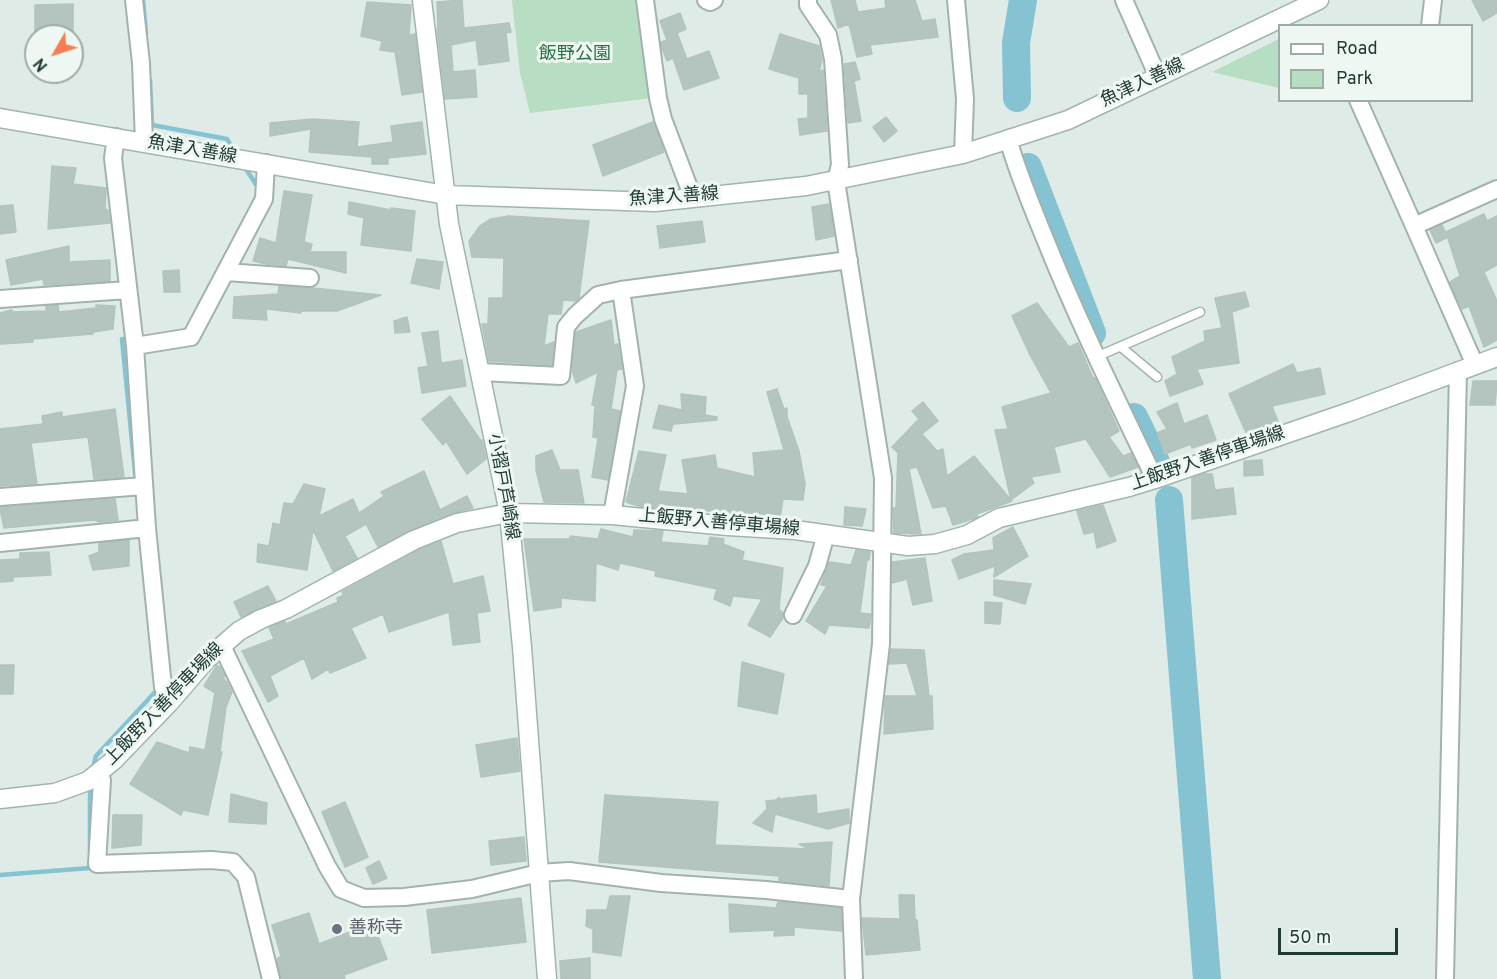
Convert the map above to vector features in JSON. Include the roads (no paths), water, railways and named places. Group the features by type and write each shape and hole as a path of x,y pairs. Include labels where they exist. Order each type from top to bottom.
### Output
{"main road":[{"name":"小摺戸芦崎線","path":"422,0 446,195 462,289 509,513 522,647 547,979"},
{"name":"魚津入善線","path":"0,118 446,195 644,202 693,198 836,181 963,154 1068,120 1319,0"},
{"name":"上飯野入善停車場線","path":"0,799 55,793 72,788 98,773 114,760 169,703 207,659 239,631 286,609 414,540 457,523 509,513 612,515 795,530 908,546 935,544 966,535 999,518 1155,479 1352,411 1497,357"}],"street":[{"path":"134,0 141,63 144,142"},
{"path":"645,0 658,98 663,119 693,198"},
{"path":"706,0 710,2 714,0"},
{"path":"808,0 808,5 828,35 833,59 840,165 836,181 883,478 881,644 851,899 854,979"},
{"path":"957,0 965,99 963,154"},
{"path":"1124,0 1158,77"},
{"path":"1430,24 1433,0"},
{"path":"1359,102 1414,226 1467,368 1445,979"},
{"path":"116,137 113,158 135,346 147,528 163,687 169,703"},
{"path":"1008,139 1019,175 1053,259 1096,358 1155,479"},
{"path":"135,346 191,337 264,199 266,163"},
{"path":"1414,226 1497,189"},
{"path":"481,372 561,376 566,327 598,295 849,260"},
{"path":"226,272 310,278"},
{"path":"0,299 128,290"},
{"path":"612,515 635,386 621,290"},
{"path":"0,497 144,486"},
{"path":"0,543 147,528"},
{"path":"793,615 817,566 826,534"},
{"path":"222,646 327,866 341,889 364,898 404,897 472,890 539,873 569,871 661,883 766,890 851,899"},
{"path":"98,773 102,780 98,864 211,860 232,862 246,878 271,979"}],"lane":[{"path":"1096,358 1200,312"},
{"path":"1121,347 1157,377"}],"waterway":[{"path":"143,0 146,33"},
{"path":"1017,98 1016,43 1023,0"},
{"path":"150,80 152,125 227,139 236,154"},
{"path":"244,166 259,189"},
{"path":"1028,167 1092,333"},
{"path":"129,339 122,339 136,482"},
{"path":"1134,417 1156,462"},
{"path":"1169,500 1207,979"},
{"path":"92,772 96,756 156,691 156,687"},
{"path":"90,786 90,850"},
{"path":"0,875 90,868 90,864"}],"place":[{"name":"善称寺","path":"337,929"}],"park label":[{"name":"飯野公園","path":"575,55"}]}
